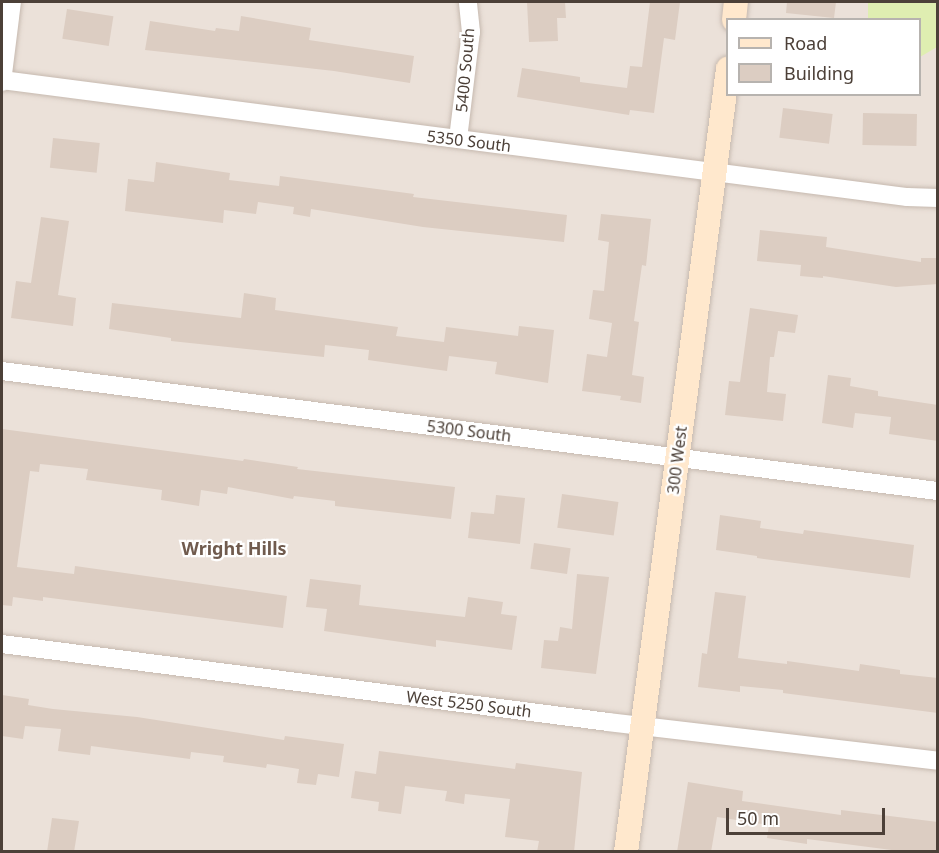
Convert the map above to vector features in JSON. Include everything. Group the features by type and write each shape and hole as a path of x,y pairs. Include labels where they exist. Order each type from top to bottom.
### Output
{"main road":[{"path":"734,18 736,2"},
{"name":"300 West","path":"626,852 726,84"}],"street":[{"path":"2,81 12,2"},
{"name":"5400 South","path":"458,139 471,32 468,2"},
{"name":"5350 South","path":"2,81 907,197 938,198"},
{"name":"5300 South","path":"2,371 938,490"},
{"name":"West 5250 South","path":"2,644 642,726 938,761"}],"shaded area":[{"path":"2,2 937,2 937,851 2,851"}],"green space":[{"path":"868,2 937,2 937,47 921,56 921,18 868,18"}],"building":[{"path":"527,2 565,2 566,18 557,18 558,41 529,42"},
{"path":"650,2 680,2 675,40 664,38 654,113 630,110 629,115 517,97 522,68 580,77 580,82 627,88 630,66 642,67"},
{"path":"787,2 836,2 834,18 786,13"},
{"path":"67,9 113,16 109,46 62,39"},
{"path":"241,16 311,28 309,40 414,56 410,83 334,71 145,50 150,21 215,31 216,28 239,31"},
{"path":"783,108 833,114 829,144 779,138"},
{"path":"863,113 917,114 916,146 862,145"},
{"path":"53,138 100,143 97,173 50,168"},
{"path":"156,162 230,173 229,180 279,186 280,176 414,194 413,197 567,215 564,242 423,227 311,209 310,217 293,214 294,207 258,202 256,214 224,210 223,223 125,211 128,179 154,182"},
{"path":"601,214 651,219 646,266 642,265 634,321 639,322 632,375 644,377 641,403 620,400 621,396 582,391 587,354 607,357 612,323 589,319 593,290 604,291 609,242 598,240"},
{"path":"41,217 69,221 58,295 76,298 73,326 11,318 16,281 31,283"},
{"path":"760,230 827,237 826,247 921,262 921,258 938,258 938,284 896,287 823,276 823,278 800,276 801,265 757,261"},
{"path":"244,293 276,298 275,310 398,327 396,336 444,342 446,327 518,336 519,326 554,330 548,383 495,374 497,362 449,356 447,371 368,360 369,350 325,345 324,357 171,341 171,338 109,329 112,303 241,318"},
{"path":"750,308 798,315 795,333 778,331 774,357 770,357 767,392 786,394 783,421 725,415 729,381 740,382"},
{"path":"828,375 851,378 850,386 878,391 878,396 938,405 938,441 889,434 891,417 855,413 853,428 822,423"},
{"path":"2,429 243,461 244,459 298,467 297,469 455,487 451,519 335,506 335,501 294,496 293,499 228,487 227,494 201,490 199,506 161,500 162,490 86,480 88,469 40,464 39,472 30,471 17,567 74,574 75,566 287,596 283,628 43,597 43,601 13,597 12,606 2,605"},
{"path":"562,494 618,502 614,536 557,528"},
{"path":"496,495 525,498 520,544 468,538 471,512 494,514"},
{"path":"720,515 761,521 760,528 803,534 804,530 914,545 910,578 757,558 757,556 716,550"},
{"path":"534,543 571,548 567,574 530,569"},
{"path":"577,574 609,577 596,674 541,668 544,640 558,641 560,627 572,629"},
{"path":"310,579 361,585 359,605 465,617 468,597 503,602 501,614 517,616 512,650 436,640 436,647 324,631 327,609 306,607"},
{"path":"715,592 746,596 738,658 787,664 787,661 859,671 860,664 900,670 900,674 938,678 938,713 783,693 783,690 740,686 740,692 698,687 702,653 707,654"},
{"path":"2,695 29,699 28,705 53,709 137,717 284,740 285,736 344,744 339,777 318,774 316,785 297,783 299,769 267,764 266,768 223,762 224,756 191,752 190,759 91,746 90,755 58,751 61,729 25,726 23,739 2,736"},
{"path":"379,751 515,769 516,763 582,772 574,852 537,852 539,841 505,837 510,799 465,794 464,804 445,801 447,791 405,786 401,814 378,811 379,802 351,798 355,771 376,774"},
{"path":"688,782 743,791 742,801 841,815 841,810 938,822 938,852 907,852 807,839 807,844 767,838 769,825 717,817 711,852 677,852"},
{"path":"52,818 79,821 74,852 47,852"}],"district":[{"name":"Wright Hills","path":"234,548"}]}
